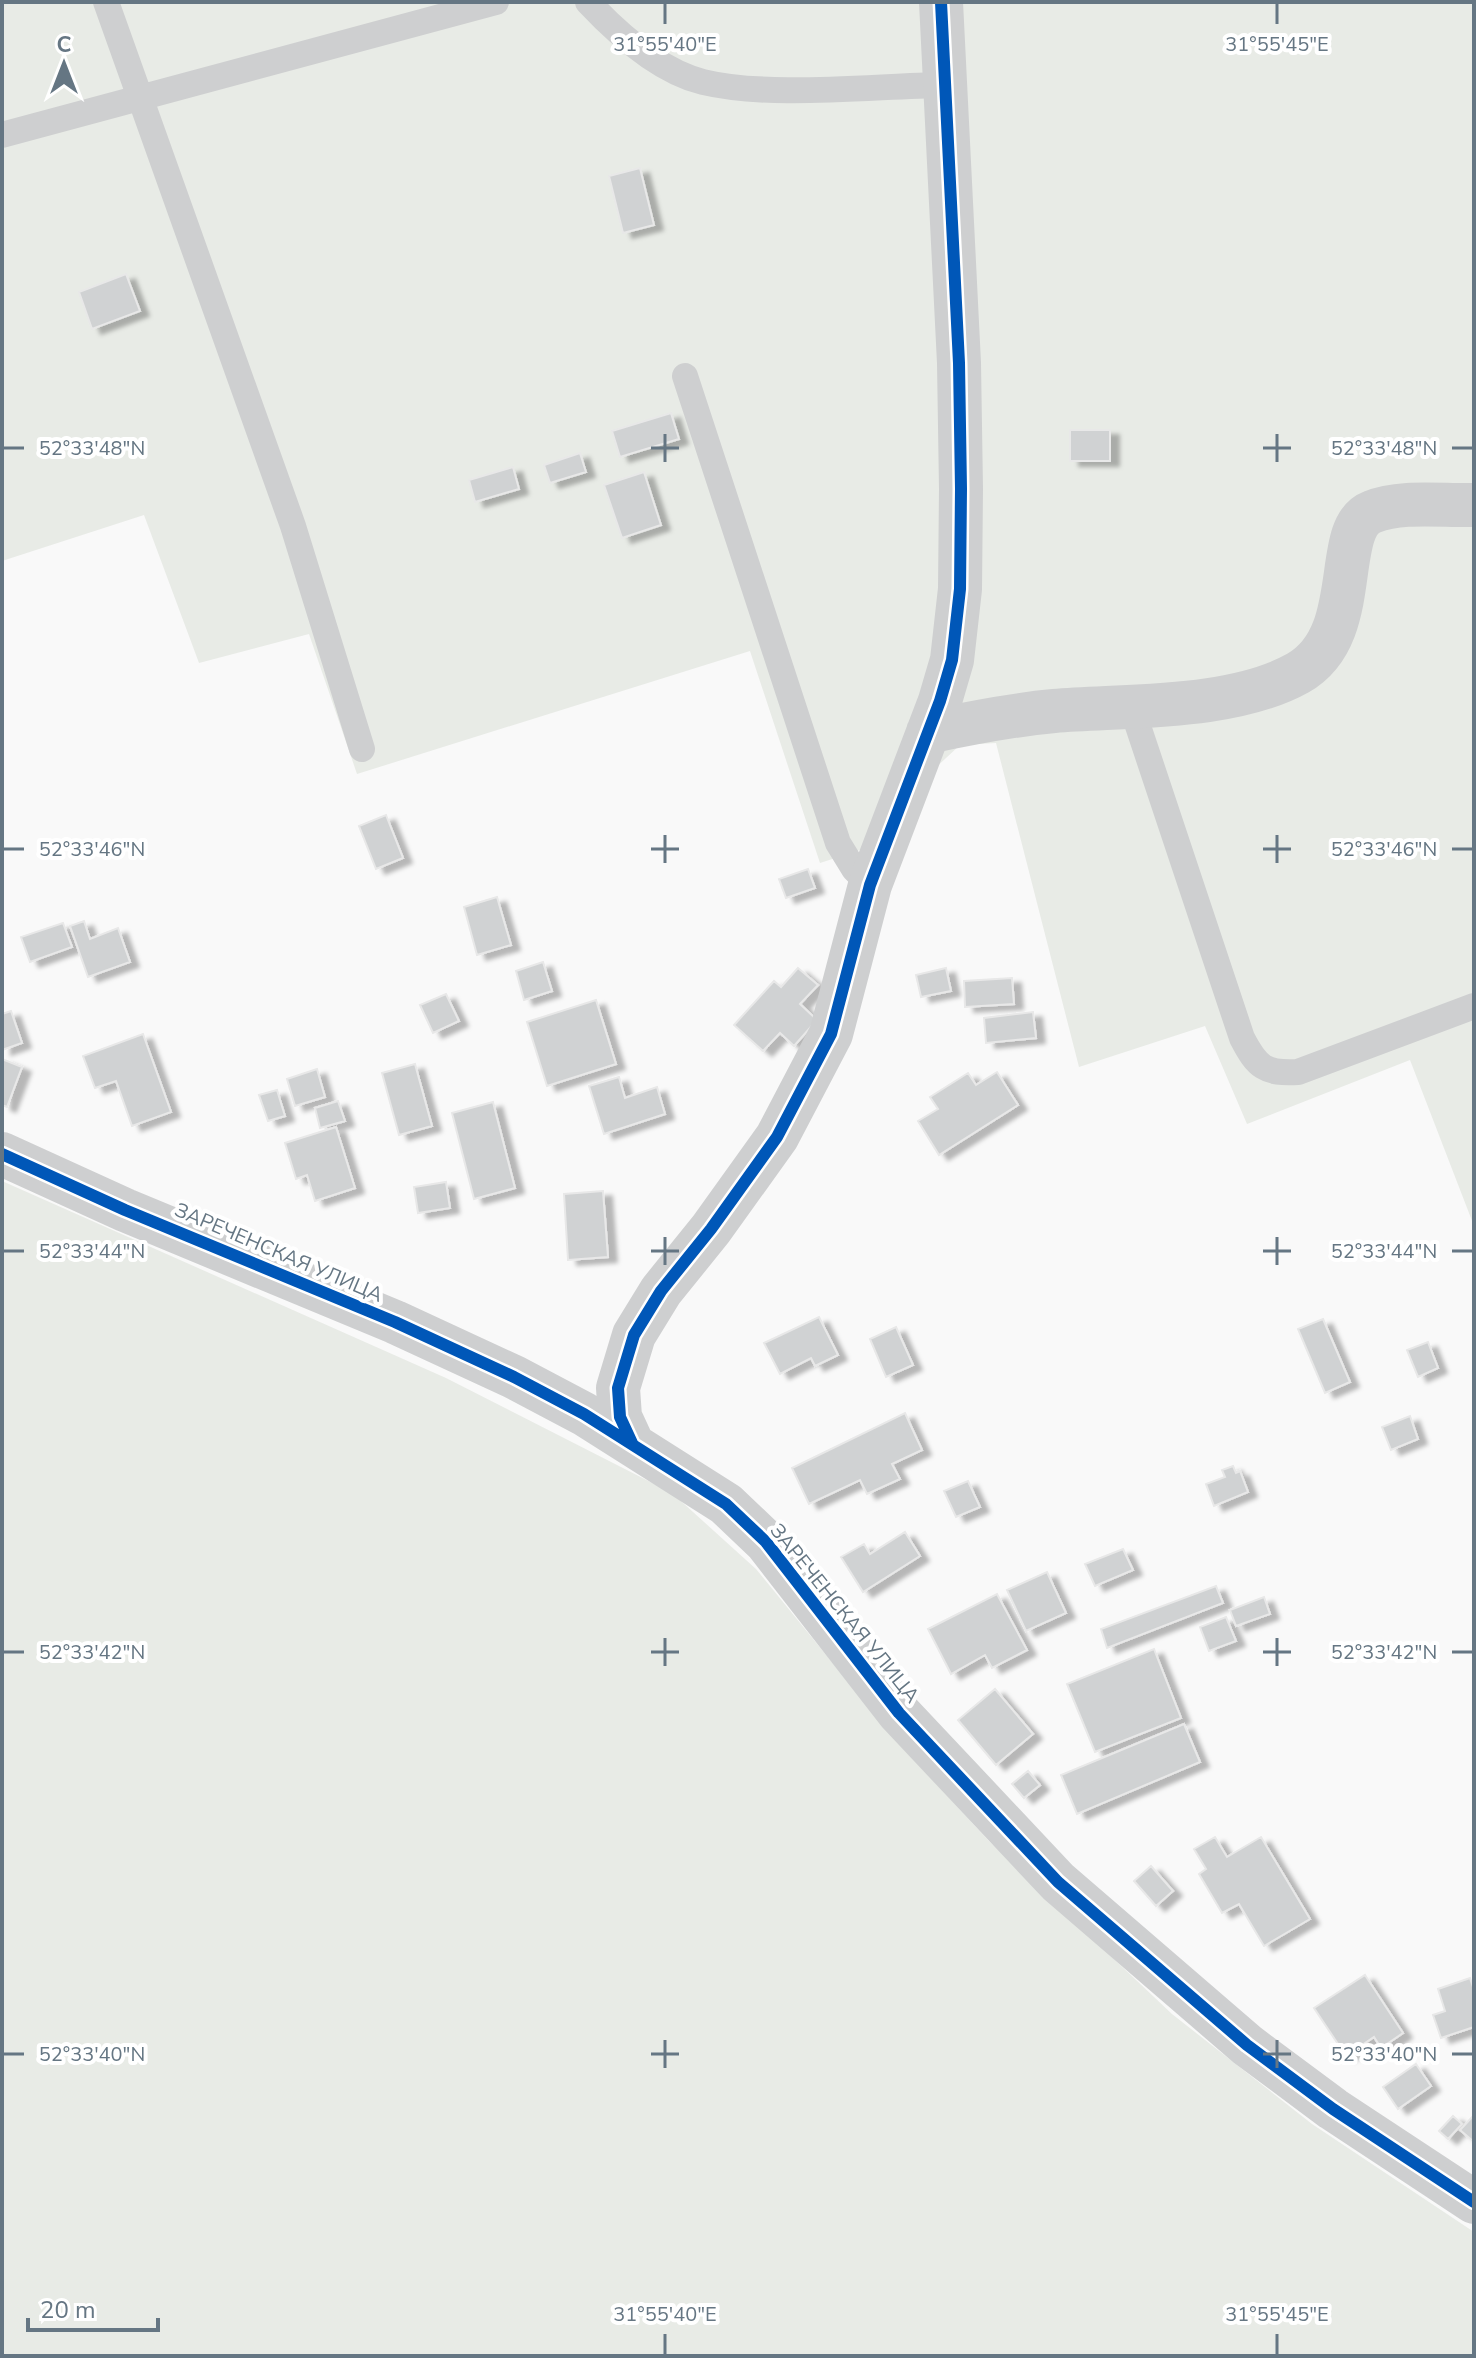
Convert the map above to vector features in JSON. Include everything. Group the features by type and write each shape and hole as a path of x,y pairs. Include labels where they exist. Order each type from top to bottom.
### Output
{"street":[{"path":"632,1443 620,1417 618,1388 634,1335 661,1291 711,1229 777,1137 831,1034 870,885 952,660 960,589 959,363 941,2"},
{"path":"928,732 1015,715 1214,698 1297,673 1314,662 1336,627 1347,580 1352,531 1360,518 1391,507 1474,505"},
{"name":"ЗАРЕЧЕНСКАЯ УЛИЦА","path":"2,1154 125,1210 395,1322 514,1377 632,1443 726,1504 766,1542 899,1713 1058,1882 1247,2045 1333,2109 1474,2202"}],"lane":[{"path":"106,2 298,540 362,749"},
{"path":"2,135 496,2"},
{"path":"588,2 621,34 665,66 701,82 746,89 943,85"},
{"path":"685,376 838,843 854,869 870,885"},
{"path":"1131,705 1242,1038 1254,1062 1277,1073 1298,1072 1474,1006"}],"shaded area":[{"path":"2,2 1474,2 1474,1226 1410,1060 1247,1124 1205,1026 1079,1067 996,743 960,745 931,772 897,838 820,863 750,651 357,774 309,634 199,663 144,515 2,561"},
{"path":"2,1181 446,1378 672,1493 756,1569 897,1742 989,1841 1172,2014 1312,2124 1474,2232 1474,2356 2,2356"}],"building":[{"path":"640,168 654,225 623,233 609,176"},
{"path":"126,274 140,311 92,329 79,292"},
{"path":"671,413 679,439 620,457 612,431"},
{"path":"1070,430 1110,430 1110,461 1070,461"},
{"path":"580,453 586,472 550,483 544,465"},
{"path":"513,467 519,489 475,502 469,480"},
{"path":"644,472 661,525 622,538 604,485"},
{"path":"386,815 403,858 376,869 359,826"},
{"path":"808,869 815,888 786,898 779,879"},
{"path":"497,897 511,945 477,955 464,907"},
{"path":"84,921 90,939 118,928 130,962 88,977 70,926"},
{"path":"63,923 72,947 30,962 21,937"},
{"path":"543,962 552,991 524,1000 516,971"},
{"path":"798,968 818,985 800,1004 817,1020 794,1046 780,1033 763,1051 734,1025 774,981 781,987"},
{"path":"946,968 951,991 921,997 916,975"},
{"path":"1012,978 1014,1004 965,1007 964,981"},
{"path":"446,994 459,1021 433,1033 420,1005"},
{"path":"596,1000 616,1064 547,1086 527,1022"},
{"path":"11,1011 22,1043 2,1050 2,1014"},
{"path":"1033,1012 1036,1038 986,1043 984,1018"},
{"path":"143,1034 171,1112 132,1126 116,1081 95,1088 83,1056"},
{"path":"2,1059 22,1067 7,1107 2,1105"},
{"path":"415,1064 432,1126 399,1135 382,1073"},
{"path":"317,1069 325,1097 295,1106 287,1079"},
{"path":"997,1072 1018,1105 939,1155 918,1121 938,1109 930,1097 968,1073 976,1085"},
{"path":"619,1077 625,1098 657,1087 665,1114 604,1134 589,1086"},
{"path":"277,1090 285,1116 268,1121 259,1095"},
{"path":"338,1101 345,1121 320,1128 315,1108"},
{"path":"493,1102 515,1188 474,1199 452,1113"},
{"path":"336,1127 355,1188 315,1201 307,1175 296,1179 285,1143"},
{"path":"446,1182 450,1208 418,1213 414,1187"},
{"path":"603,1191 608,1257 568,1260 564,1194"},
{"path":"819,1317 838,1355 815,1366 811,1358 780,1374 764,1343"},
{"path":"1323,1319 1350,1382 1325,1393 1298,1329"},
{"path":"896,1327 913,1365 886,1377 870,1339"},
{"path":"1428,1342 1438,1368 1418,1377 1407,1350"},
{"path":"905,1413 922,1450 892,1464 900,1479 867,1494 860,1480 809,1504 792,1468"},
{"path":"1410,1416 1418,1439 1391,1450 1382,1427"},
{"path":"1233,1466 1236,1473 1240,1471 1248,1492 1214,1506 1206,1484 1225,1477 1222,1470"},
{"path":"968,1481 980,1507 956,1517 944,1491"},
{"path":"905,1532 920,1556 863,1592 841,1557 864,1544 870,1554"},
{"path":"1123,1549 1133,1570 1095,1586 1085,1564"},
{"path":"1047,1572 1066,1613 1026,1631 1007,1590"},
{"path":"1216,1586 1223,1603 1107,1648 1101,1629"},
{"path":"997,1594 1027,1650 992,1668 985,1655 951,1674 928,1629"},
{"path":"1264,1597 1270,1614 1236,1626 1230,1610"},
{"path":"1226,1617 1236,1641 1209,1651 1200,1627"},
{"path":"1154,1649 1181,1718 1095,1752 1067,1684"},
{"path":"995,1689 1033,1734 996,1765 958,1720"},
{"path":"1184,1724 1200,1762 1077,1814 1061,1775"},
{"path":"1028,1771 1040,1785 1024,1798 1012,1784"},
{"path":"1215,1837 1227,1857 1261,1837 1310,1919 1264,1946 1239,1904 1222,1913 1199,1874 1206,1869 1194,1849"},
{"path":"1151,1866 1173,1891 1156,1906 1134,1881"},
{"path":"1365,1975 1403,2033 1381,2048 1374,2037 1346,2056 1314,2008"},
{"path":"1470,1978 1474,1990 1474,2027 1441,2038 1433,2015 1445,2011 1438,1989"},
{"path":"1416,2064 1431,2086 1398,2109 1383,2087"},
{"path":"1474,2115 1474,2142 1460,2130"},
{"path":"1453,2116 1462,2124 1448,2139 1439,2131"}],"cycle path":[{"path":"632,1443 620,1417 618,1388 634,1335 661,1291 711,1229 777,1137 831,1034 870,885 940,701 952,660 960,589 959,363 941,2"},
{"path":"2,1154 125,1210 395,1322 514,1377 584,1414 726,1504 766,1542 899,1713 1058,1882 1247,2045 1333,2109 1474,2202"}]}
